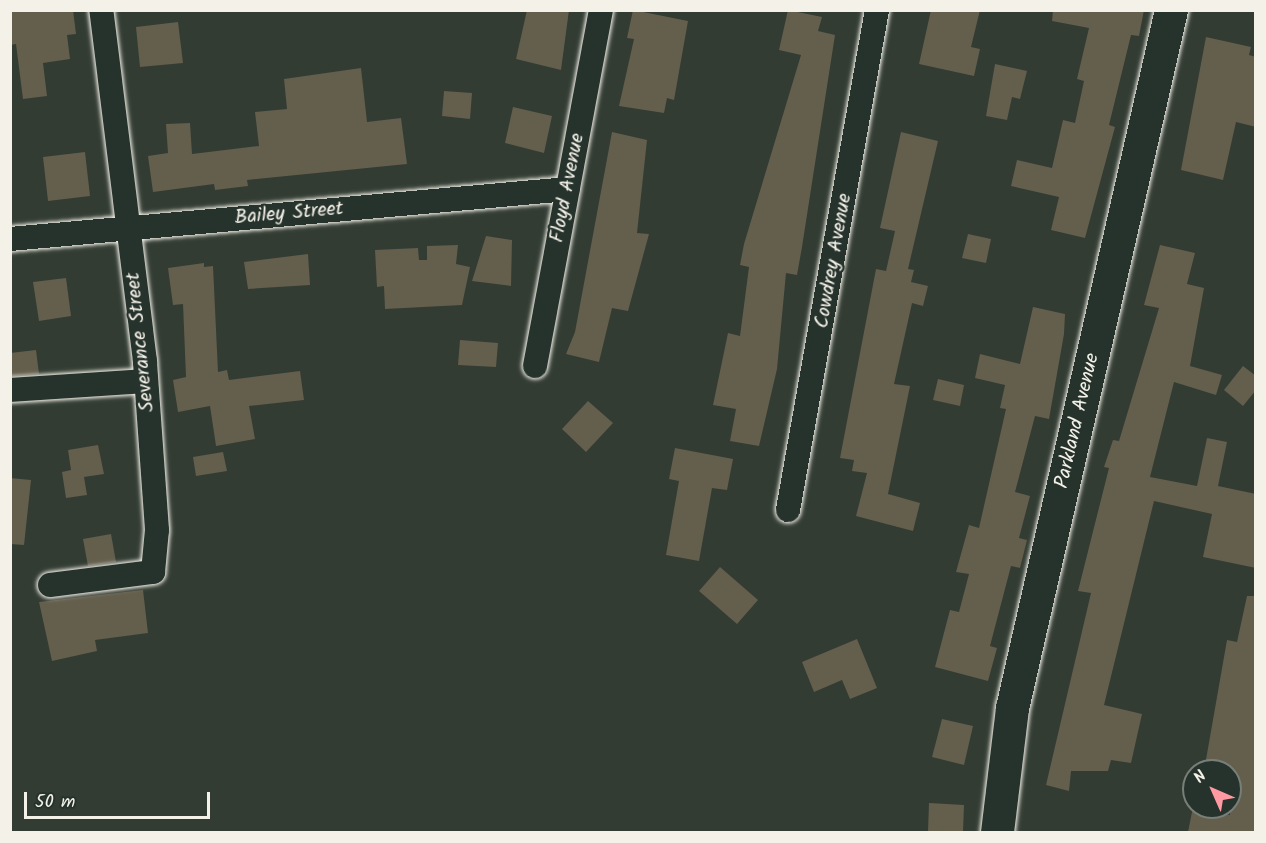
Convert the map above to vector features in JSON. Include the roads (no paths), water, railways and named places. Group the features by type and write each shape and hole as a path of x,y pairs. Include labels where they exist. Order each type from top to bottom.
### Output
{"main road":[{"name":"Parkland Avenue","path":"997,832 1012,708 1171,10"}],"street":[{"name":"Severance Street","path":"50,585 153,572 157,530 146,381 101,10"},
{"name":"Floyd Avenue","path":"535,366 602,10"},
{"name":"Cowdrey Avenue","path":"788,510 877,10"},
{"name":"Bailey Street","path":"10,239 568,189"},
{"path":"10,390 146,381"}]}
